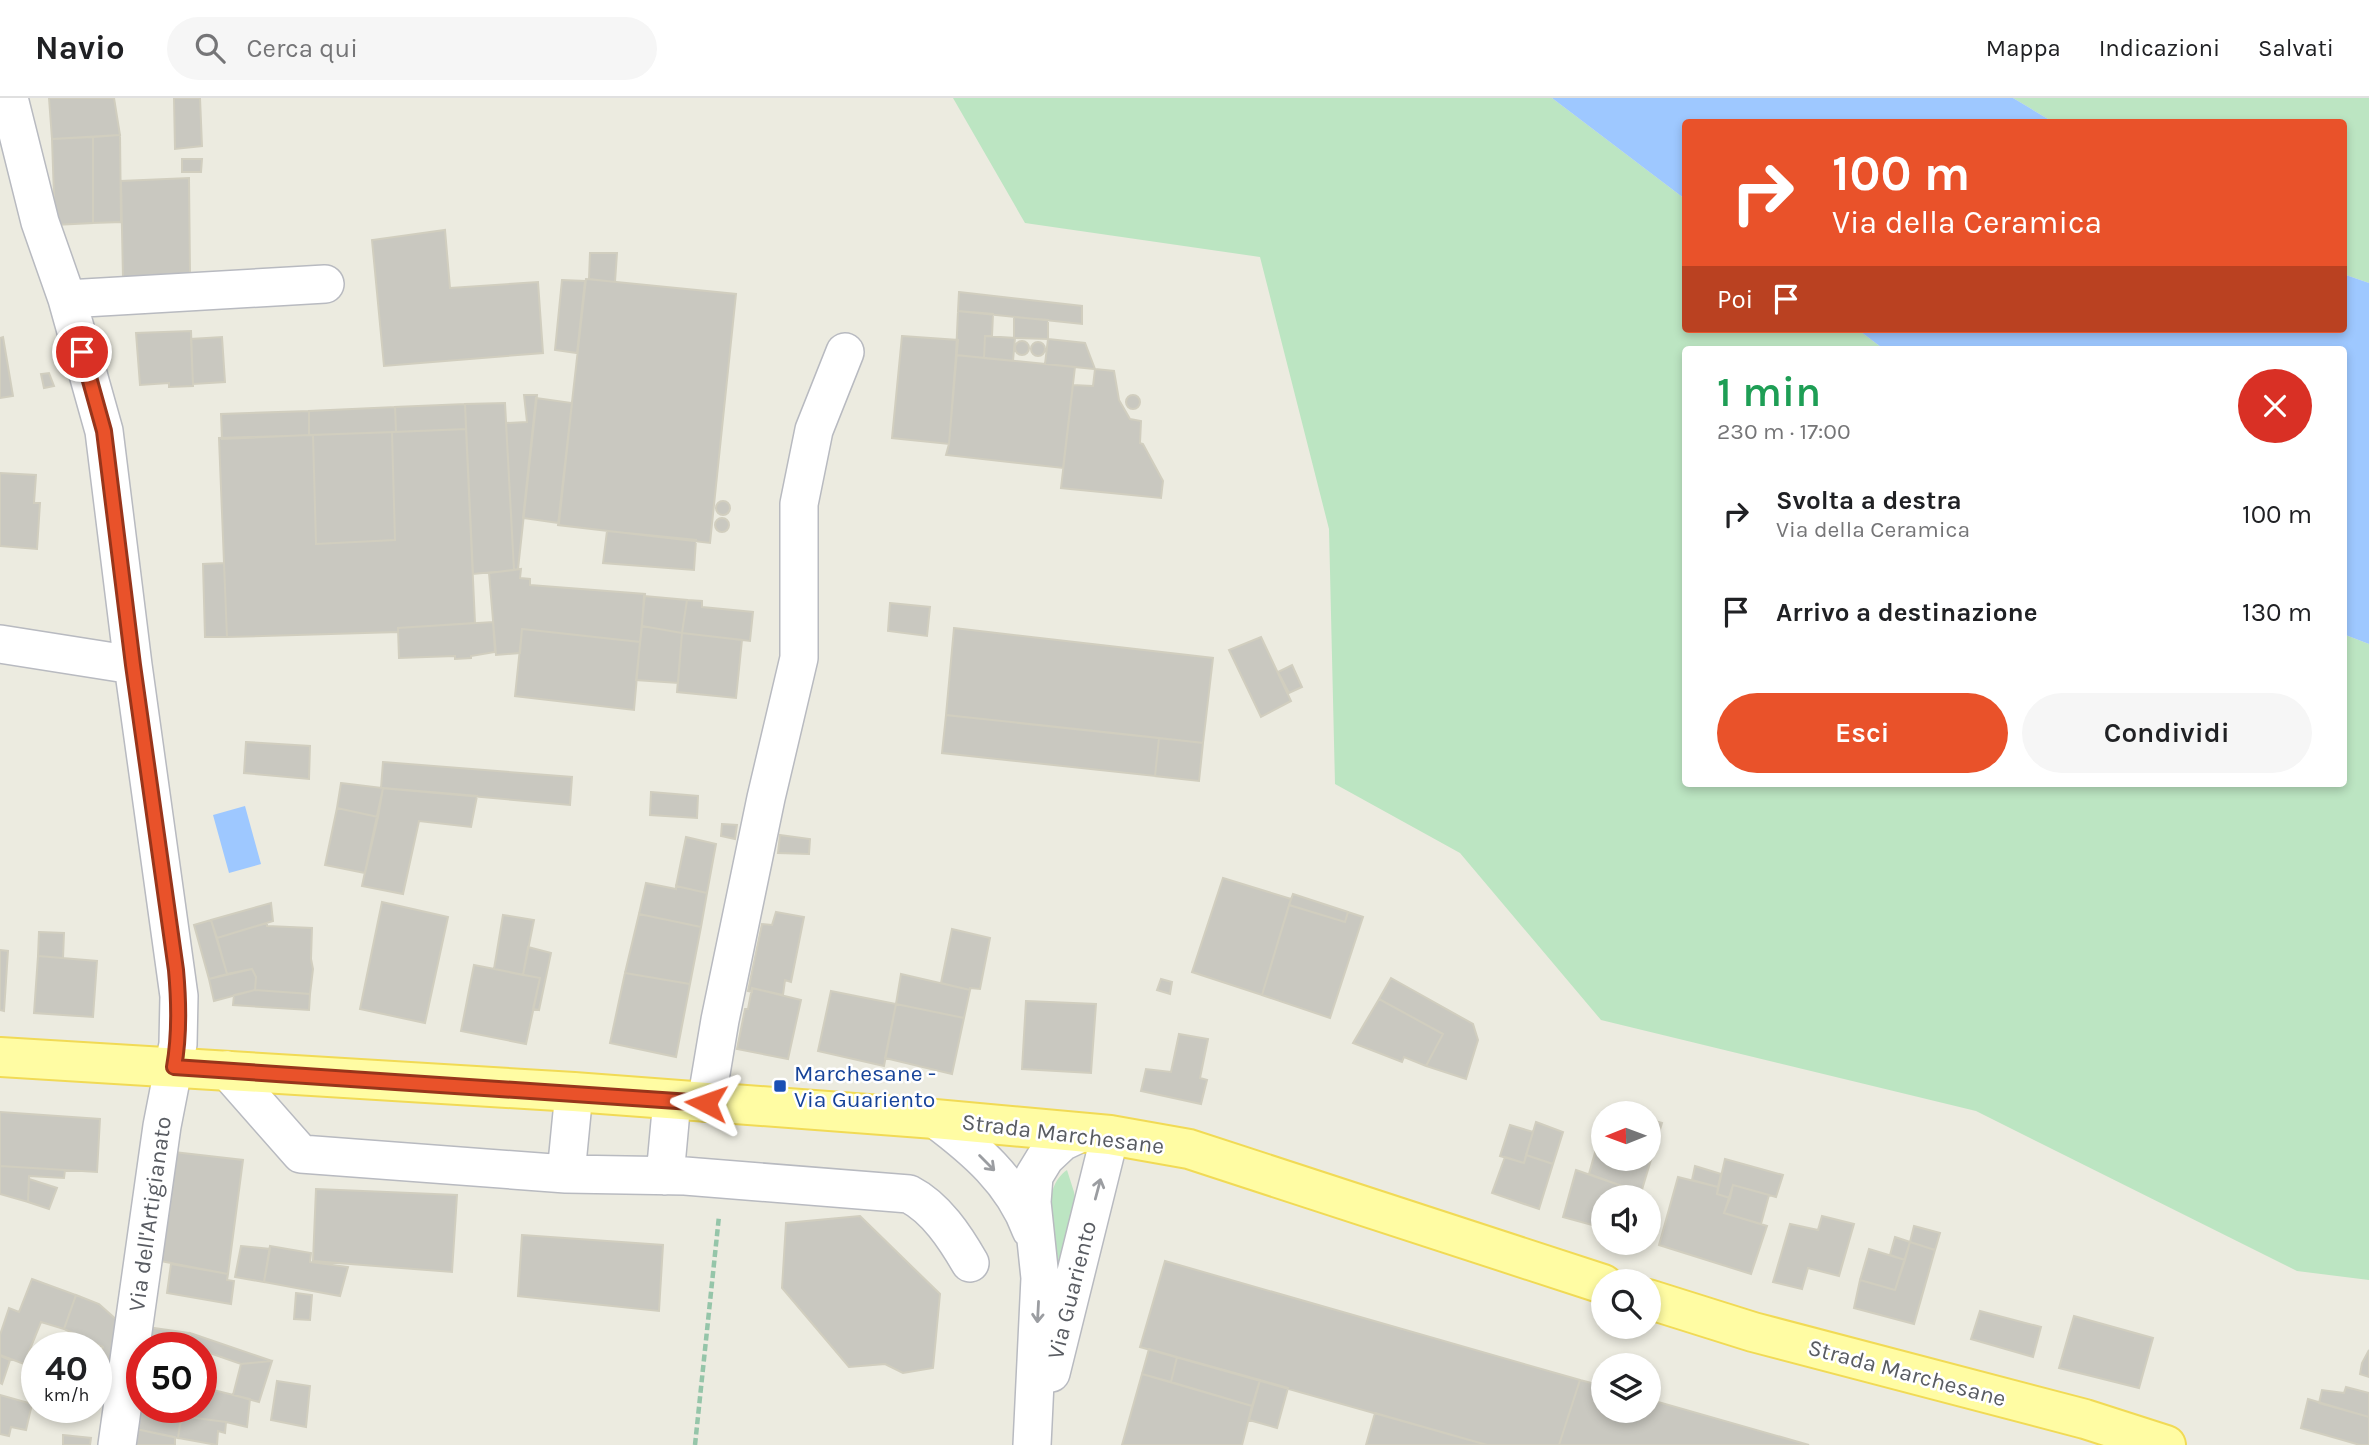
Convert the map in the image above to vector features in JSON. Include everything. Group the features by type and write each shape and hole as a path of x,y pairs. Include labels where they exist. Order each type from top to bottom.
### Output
{"main road":[{"name":"Strada Marchesane","path":"0,1057 689,1101 1096,1134 1189,1149 1591,1280"},
{"name":"Strada Marchesane","path":"1661,1303 1753,1332 2085,1419 2166,1445"}],"street":[{"name":"Via dell'Artigianato","path":"9,98 40,222 67,299 104,431 180,1012 178,1044 162,1126 117,1445"},
{"path":"67,299 325,284"},
{"path":"665,1176 689,1101 717,1032 766,798 799,658 799,504 814,430 845,352"},
{"path":"0,644 133,665"},
{"path":"227,1070 302,1154 566,1174 665,1176 909,1194 921,1200 954,1236 970,1263"},
{"path":"566,1174 574,1093"},
{"name":"Via Guariento","path":"934,1119 967,1143 1003,1178 1024,1212 1036,1244"},
{"name":"Via Guariento","path":"1096,1134 1032,1445 1040,1278 1032,1202 1034,1176 1045,1158 1062,1142 1096,1134"}],"path":[{"path":"695,1445 720,1206"}],"green space":[{"path":"953,98 1552,98 1682,197 1682,333 1862,333 1880,346 1682,346 1682,787 2347,787 2347,636 2369,644 2369,1280 2297,1271 1976,1111 1601,1020 1460,853 1335,784 1329,529 1260,257 1025,223"},
{"path":"2013,98 2369,98 2369,283 2347,275 2347,119 2048,119"},
{"path":"1067,1170 1076,1205 1059,1276 1051,1232 1050,1203 1058,1179"}],"water":[{"path":"1552,98 2013,98 2048,119 1682,119 1682,197"},
{"path":"2347,275 2369,283 2369,644 2347,636 2347,346 1880,346 1862,333 2347,333"},
{"path":"245,806 261,864 229,873 213,815"}],"building":[{"path":"49,98 114,98 120,135 52,139"},
{"path":"174,98 200,98 202,146 175,149"},
{"path":"120,135 121,222 93,223 93,137"},
{"path":"93,137 93,223 55,225 52,139"},
{"path":"182,159 202,159 201,172 182,172"},
{"path":"189,178 190,274 123,278 121,181"},
{"path":"445,230 450,288 538,282 543,353 384,366 372,240"},
{"path":"590,253 617,253 615,282 589,279"},
{"path":"586,279 736,294 710,543 558,525"},
{"path":"562,280 585,281 577,353 555,350"},
{"path":"959,292 1082,306 1082,324 958,311"},
{"path":"958,311 993,314 992,336 985,336 984,358 956,355"},
{"path":"1014,317 1048,320 1048,339 1014,338"},
{"path":"191,331 193,386 169,387 169,383 140,385 136,333"},
{"path":"902,336 958,340 949,444 892,438"},
{"path":"985,336 1015,338 1013,361 984,358"},
{"path":"3,337 13,396 0,398 0,338"},
{"path":"222,337 225,382 193,384 191,339"},
{"path":"1048,339 1085,343 1095,369 1045,364"},
{"path":"1019,341 1025,341 1029,348 1025,355 1019,355 1015,351 1015,345"},
{"path":"1035,342 1041,342 1045,349 1041,356 1035,356 1031,352 1031,346"},
{"path":"956,355 1075,367 1063,468 946,455"},
{"path":"1095,369 1114,371 1119,400 1130,419 1141,421 1140,443 1163,481 1161,498 1061,488 1073,385 1093,386"},
{"path":"49,373 54,386 44,388 41,374"},
{"path":"524,395 537,395 518,569 514,570 506,423 527,422"},
{"path":"1130,395 1136,395 1140,402 1136,409 1130,409 1126,405 1126,399"},
{"path":"536,398 572,403 559,523 523,518"},
{"path":"505,403 514,570 473,574 465,404"},
{"path":"465,404 466,429 396,432 395,407"},
{"path":"395,407 396,432 309,435 309,411"},
{"path":"309,411 309,435 222,439 221,414"},
{"path":"466,429 475,623 398,628 398,632 227,637 219,438 313,435 316,544 395,540 392,432"},
{"path":"392,432 395,540 316,544 313,435"},
{"path":"0,473 36,475 34,503 40,503 37,549 0,546"},
{"path":"720,501 726,501 730,508 726,515 720,515 716,511 716,505"},
{"path":"719,518 725,518 729,525 725,532 719,532 715,528 715,522"},
{"path":"607,531 696,540 694,570 603,563"},
{"path":"224,563 227,637 205,637 203,564"},
{"path":"521,569 520,578 530,579 530,585 645,594 640,642 522,629 520,653 496,655 489,573"},
{"path":"644,596 687,600 682,633 642,626"},
{"path":"687,600 702,601 702,607 753,612 750,641 682,633"},
{"path":"890,603 930,607 927,636 888,631"},
{"path":"493,622 495,652 455,659 455,656 399,658 398,628"},
{"path":"642,626 682,633 678,683 636,680"},
{"path":"954,628 1213,658 1203,743 946,715"},
{"path":"522,629 640,642 634,710 515,696"},
{"path":"682,633 742,640 736,698 677,692"},
{"path":"1261,637 1291,701 1261,717 1229,650"},
{"path":"1292,665 1302,687 1289,693 1278,672"},
{"path":"946,715 1159,738 1155,776 942,753"},
{"path":"1159,738 1203,743 1199,781 1155,776"},
{"path":"246,742 310,746 309,779 244,773"},
{"path":"383,762 572,777 570,805 381,788"},
{"path":"341,783 383,788 378,817 337,808"},
{"path":"383,788 477,796 471,827 419,821 403,894 362,886"},
{"path":"651,792 698,796 697,818 650,815"},
{"path":"337,808 378,817 365,873 325,865"},
{"path":"722,824 737,825 735,839 721,836"},
{"path":"780,835 810,839 809,854 778,853"},
{"path":"686,837 716,844 707,893 676,886"},
{"path":"1223,878 1291,899 1262,995 1192,972"},
{"path":"646,883 707,893 701,927 639,914"},
{"path":"1293,894 1348,912 1345,922 1289,905"},
{"path":"382,902 448,917 425,1023 360,1009"},
{"path":"271,903 273,921 217,938 211,920"},
{"path":"1289,905 1345,922 1348,912 1363,917 1330,1018 1262,995"},
{"path":"776,912 804,917 791,982 785,980 783,995 752,988 752,992 748,991 762,924 772,925"},
{"path":"639,914 701,927 690,984 625,973"},
{"path":"503,915 534,920 523,975 494,969"},
{"path":"211,920 227,974 209,979 194,925"},
{"path":"267,923 267,926 312,928 313,969 310,994 255,990 256,977 252,969 227,974 217,938"},
{"path":"952,929 990,938 980,989 970,990 941,983"},
{"path":"39,932 64,933 63,958 38,956"},
{"path":"528,947 551,953 539,1010 533,1009 540,978 523,975"},
{"path":"0,950 8,951 4,1011 0,1010"},
{"path":"38,956 97,961 93,1017 34,1013"},
{"path":"474,965 540,978 526,1044 461,1031"},
{"path":"252,969 256,977 255,990 214,1001 209,979"},
{"path":"625,973 690,984 676,1057 610,1043"},
{"path":"901,974 970,990 964,1018 896,1004"},
{"path":"1391,978 1473,1024 1478,1040 1466,1079 1426,1066 1443,1034 1379,999"},
{"path":"1161,979 1172,982 1170,994 1157,990"},
{"path":"752,988 801,1000 788,1059 737,1049"},
{"path":"255,990 310,994 309,1010 233,1005 234,995"},
{"path":"831,991 896,1004 884,1066 818,1051"},
{"path":"1379,999 1443,1034 1426,1066 1404,1057 1402,1062 1353,1043"},
{"path":"1026,1001 1096,1004 1091,1073 1022,1069"},
{"path":"896,1004 964,1018 952,1074 885,1058"},
{"path":"1179,1034 1208,1039 1200,1078 1207,1080 1201,1104 1141,1091 1146,1069 1171,1072"},
{"path":"0,1112 100,1119 97,1172 0,1166"},
{"path":"1536,1122 1563,1132 1553,1164 1526,1155"},
{"path":"1510,1125 1533,1132 1524,1163 1500,1156"},
{"path":"165,1151 243,1160 228,1274 155,1260"},
{"path":"1526,1155 1553,1164 1539,1209 1492,1193 1505,1157 1524,1163"},
{"path":"1725,1159 1783,1175 1776,1197 1733,1185 1730,1198 1717,1194"},
{"path":"0,1166 65,1170 64,1178 29,1176 28,1202 0,1194"},
{"path":"1695,1166 1721,1174 1718,1187 1692,1180"},
{"path":"1591,1167 1591,1171 1648,1171 1643,1185 1619,1185 1589,1174"},
{"path":"1576,1170 1619,1185 1591,1185 1591,1225 1563,1217"},
{"path":"1678,1177 1718,1187 1717,1194 1730,1198 1724,1213 1767,1226 1751,1274 1661,1246"},
{"path":"29,1179 57,1188 49,1209 28,1202"},
{"path":"1733,1185 1769,1195 1761,1224 1724,1213"},
{"path":"316,1189 457,1195 452,1272 313,1261"},
{"path":"860,1216 940,1294 933,1368 903,1373 885,1364 849,1367 782,1288 786,1223"},
{"path":"1822,1216 1854,1224 1839,1276 1808,1268 1802,1289 1773,1282 1790,1224 1818,1230"},
{"path":"1914,1226 1940,1233 1935,1250 1910,1242"},
{"path":"522,1235 663,1245 659,1311 518,1296"},
{"path":"1895,1237 1910,1242 1905,1260 1890,1255"},
{"path":"1910,1242 1935,1250 1914,1324 1854,1308 1860,1280 1895,1290"},
{"path":"241,1246 270,1249 264,1282 235,1277"},
{"path":"270,1246 311,1253 310,1262 348,1267 340,1296 264,1282"},
{"path":"1869,1249 1905,1260 1895,1290 1860,1280"},
{"path":"1165,1261 1580,1380 1559,1445 1487,1445 1140,1347"},
{"path":"171,1264 228,1274 227,1280 234,1281 231,1304 167,1293"},
{"path":"32,1279 76,1295 64,1329 41,1322 37,1332 21,1332 21,1363 0,1355 0,1335 9,1308 19,1312"},
{"path":"296,1293 312,1295 310,1320 294,1319"},
{"path":"76,1295 99,1304 119,1322 113,1362 112,1332 70,1332 64,1329"},
{"path":"1980,1311 2041,1327 2033,1357 1971,1339"},
{"path":"2074,1316 2153,1338 2139,1388 2059,1368"},
{"path":"147,1327 183,1332 147,1332"},
{"path":"217,1342 272,1361 241,1364 217,1356"},
{"path":"1149,1349 1177,1357 1171,1382 1142,1374"},
{"path":"2369,1350 2369,1377 2360,1374"},
{"path":"0,1356 10,1360 2,1384 0,1383"},
{"path":"1177,1357 1260,1380 1252,1406 1171,1382"},
{"path":"272,1361 259,1402 233,1395 241,1364"},
{"path":"1142,1374 1252,1406 1242,1445 1122,1445"},
{"path":"1260,1380 1288,1388 1277,1428 1249,1420"},
{"path":"1580,1380 1591,1383 1591,1423 1661,1423 1661,1403 1809,1445 1559,1445"},
{"path":"277,1381 310,1386 306,1427 271,1420"},
{"path":"2346,1387 2369,1393 2369,1417 2319,1403 2322,1390 2344,1393"},
{"path":"217,1391 250,1399 247,1427 217,1421"},
{"path":"0,1395 21,1401 21,1423 28,1423 26,1430 11,1427 9,1436 0,1434"},
{"path":"2308,1399 2369,1417 2369,1445 2360,1445 2301,1428"},
{"path":"1375,1413 1487,1445 1366,1445"},
{"path":"226,1422 225,1433 218,1431 217,1445 178,1438 180,1423"},
{"path":"132,1423 180,1423 178,1438 131,1428"},
{"path":"131,1428 175,1437 175,1445 127,1445"},
{"path":"63,1435 91,1438 90,1445 63,1445"}],"place":[{"name":"Marchesane - Via Guariento","path":"780,1086"}],"route":[{"path":"82,352 104,431 133,665 176,970 180,1012 174,1067 706,1103"}]}
